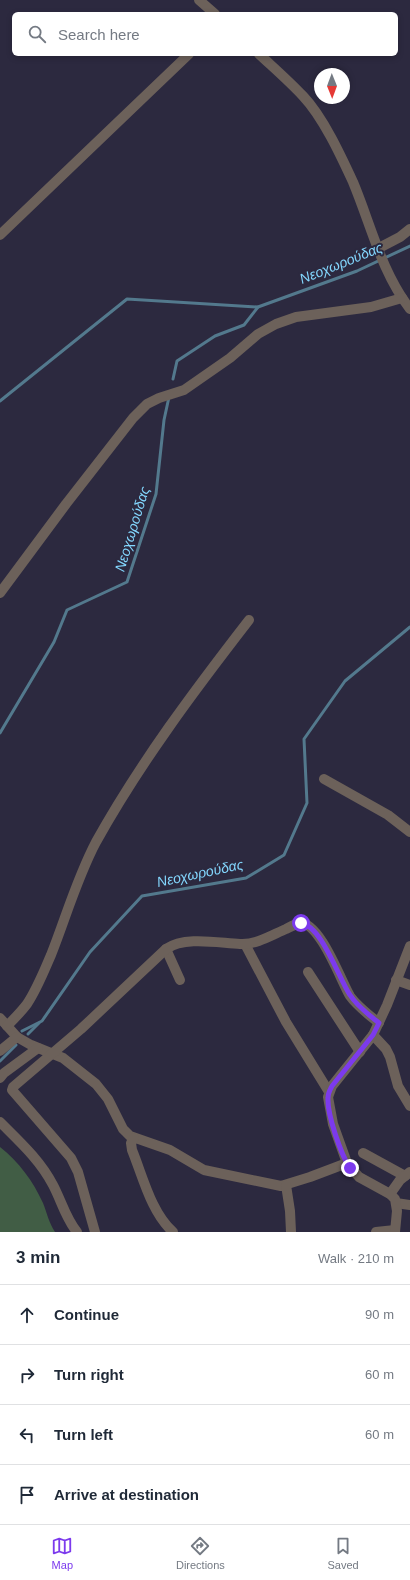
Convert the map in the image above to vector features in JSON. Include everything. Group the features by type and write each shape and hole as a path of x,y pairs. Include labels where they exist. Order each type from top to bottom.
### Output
{"street":[{"path":"199,0 212,8"},
{"path":"0,235 187,56"},
{"path":"261,56 304,96 315,111 342,160 353,184 377,249 391,279 410,309"},
{"path":"377,249 400,237 410,229"},
{"path":"0,593 133,418 147,404 159,398 184,390 230,358 258,334 276,324 296,317 371,307 402,298"},
{"path":"249,620 162,737 109,820 80,876 36,990 27,1004 3,1022 18,1037 38,1048 53,1053 70,1062 96,1084 108,1099 124,1129 134,1138 165,1148 204,1170 274,1186 286,1185 347,1163"},
{"path":"324,779 388,815 410,832"},
{"path":"94,1232 81,1182 71,1158 12,1090 13,1087 53,1053 166,949 173,944 191,942 245,944 260,940 298,924 306,924 314,930 329,954 353,1000 379,1023"},
{"path":"245,944 286,1022 329,1092"},
{"path":"410,946 373,1035 334,1083 329,1092 328,1102 347,1163 359,1177 393,1198 410,1205"},
{"path":"166,949 180,980"},
{"path":"308,972 360,1052"},
{"path":"396,980 410,985"},
{"path":"373,1035 386,1049 390,1057 398,1086 410,1106"},
{"path":"2,1046 18,1037"},
{"path":"0,1078 4,1073 38,1048"},
{"path":"0,1122 30,1151 43,1168 77,1232"},
{"path":"134,1138 131,1143 132,1150 150,1197 162,1219 173,1232"},
{"path":"363,1153 407,1174 393,1198 395,1231 376,1232"},
{"path":"286,1185 291,1232"}],"green space":[{"path":"0,1147 13,1159 35,1187 55,1232 0,1232"}],"waterway":[{"name":"Νεοχωρούδας","path":"0,401 127,299 258,307 357,271 410,246"},
{"name":"Νεοχωρούδας","path":"173,379 177,361 215,336 244,325 258,307"},
{"name":"Νεοχωρούδας","path":"0,733 54,642 67,610 127,582 156,494 164,420 169,397"},
{"name":"Νεοχωρούδας","path":"22,1031 42,1021 90,952 142,896 246,878 284,855 307,803 304,739 345,681 410,627"},
{"name":"Νεοχωρούδας","path":"28,1034 39,1023"},
{"path":"0,1061 16,1045"}],"route":[{"path":"301,923 306,924 314,930 336,966 345,987 353,1000 379,1023 373,1035 332,1086 328,1095 333,1124 342,1153 350,1168"}]}
